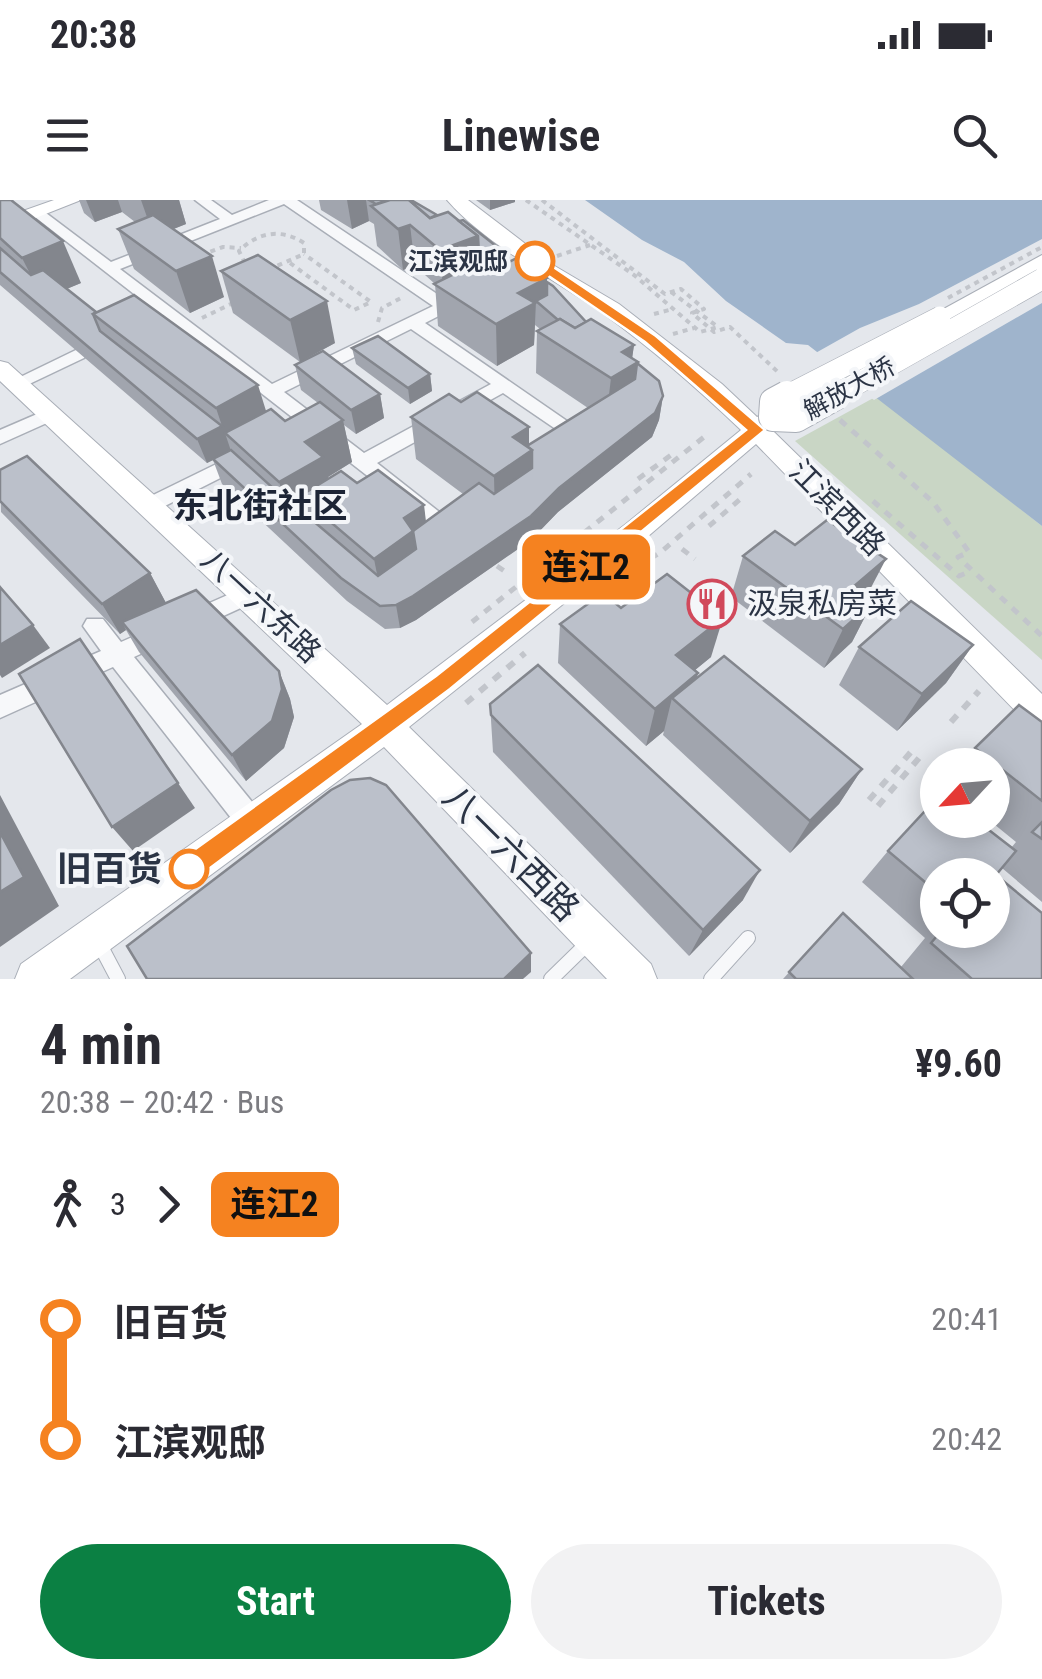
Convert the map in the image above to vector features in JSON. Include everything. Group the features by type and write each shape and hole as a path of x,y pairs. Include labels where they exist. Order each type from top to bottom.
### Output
{"main road":[{"path":"0,226 72,200"},
{"name":"江滨西路","path":"456,200 765,424 1042,716"},
{"name":"解放大桥","path":"765,424 774,402 1042,261"},
{"name":"解放大桥","path":"765,424 796,418 1042,278"},
{"name":"八一六东路","path":"9,376 386,726"},
{"path":"36,979 386,726 636,531 765,424"},
{"name":"八一六西路","path":"386,726 636,979"}],"street":[{"path":"202,200 230,220"},
{"path":"108,268 284,200 444,306"},
{"path":"37,213 108,268 160,316 185,326 270,392 303,427 362,462 450,529"},
{"path":"270,392 476,292"},
{"path":"412,322 570,430"},
{"path":"9,376 78,354"},
{"path":"362,462 504,385"},
{"path":"0,438 51,414"},
{"path":"150,505 264,447"},
{"path":"0,706 248,594"},
{"path":"95,626 252,824"}],"lane":[{"path":"95,937 118,979"},
{"path":"552,979 594,937"},
{"path":"711,979 748,938"}],"path":[{"path":"526,200 634,275 700,332 718,327 671,292"},
{"path":"210,265 198,256 223,247 241,248 260,236 282,233 300,238 304,254"},
{"path":"539,263 590,245"},
{"path":"234,268 247,264 239,256 241,248"},
{"path":"259,268 290,264 304,254"},
{"path":"290,264 354,310 370,302 304,254"},
{"path":"386,335 378,326 379,313 391,302 419,289"},
{"path":"185,326 252,294"},
{"path":"363,306 379,313"},
{"path":"646,316 673,309"},
{"path":"670,335 694,328"},
{"path":"466,626 704,437"},
{"path":"638,479 674,452"},
{"path":"620,577 661,552 751,474"},
{"path":"709,526 744,496"},
{"path":"873,501 959,576 972,570"},
{"path":"682,549 696,559"},
{"path":"497,566 510,576"},
{"path":"466,703 536,644"},
{"path":"952,722 981,689"},
{"path":"869,800 911,752"},
{"path":"878,806 919,758"}],"green space":[{"path":"877,396 1042,526 1042,660 795,441"}],"water":[{"path":"585,200 1042,200 1042,526 808,345 786,343 726,301 684,262 642,240"}],"pier":[{"path":"1042,239 1042,303 874,400 812,355 860,328 919,304"}],"building":[{"path":"0,200 11,200 63,241 22,258 0,238"},
{"path":"409,200 430,218 448,212 478,236 440,250 410,225 398,229 371,206"},
{"path":"411,200 437,215 430,218"},
{"path":"153,215 212,256 176,271 118,229"},
{"path":"463,220 496,246 479,254 478,236 459,221"},
{"path":"0,248 31,275 43,270 96,312 93,314 100,331 222,426 197,439 0,272"},
{"path":"258,255 327,301 290,320 221,271"},
{"path":"515,259 547,278 518,293 535,303 496,324 434,284 471,266 485,274"},
{"path":"547,282 586,322 575,328 558,320 536,301 547,295"},
{"path":"134,295 258,385 216,408 93,314"},
{"path":"560,319 575,328 591,319 634,345 622,352 638,362 611,378 537,331"},
{"path":"378,336 430,374 408,388 352,348"},
{"path":"323,351 380,394 351,410 295,365"},
{"path":"637,363 659,381 663,396 655,413 559,488 531,516 396,605 380,606 341,578 213,459 231,450 285,499 305,487 310,490 300,496 305,514 378,576 416,549 413,531 479,483 494,494 532,468 532,450 527,446 635,379"},
{"path":"477,392 529,427 513,437 532,450 494,476 411,417 449,394 461,402"},
{"path":"320,402 343,420 305,442 323,457 279,482 225,433 271,409 285,421"},
{"path":"27,456 150,573 102,604 0,501 0,470"},
{"path":"378,470 424,505 404,518 413,531 374,559 300,496 341,471 357,483"},
{"path":"827,520 886,559 852,588 872,603 843,629 743,556 775,531 795,545"},
{"path":"667,574 723,618 676,655 698,673 655,709 560,624 603,593 621,608"},
{"path":"0,587 33,625 0,645"},
{"path":"196,590 279,671 282,689 272,721 232,755 122,622"},
{"path":"911,601 973,645 922,694 859,647"},
{"path":"80,639 178,783 112,827 19,674"},
{"path":"724,656 862,769 810,821 672,698"},
{"path":"538,665 760,870 703,930 491,715 490,704"},
{"path":"1019,705 1042,722 1042,801 1010,776 1010,748 975,748"},
{"path":"370,778 386,785 531,953 504,979 147,979 127,946 331,790 350,780"},
{"path":"920,816 920,838 999,838 1016,851 1010,858 920,858 920,878 888,851"},
{"path":"1042,822 1042,839 1032,832"},
{"path":"0,832 24,877 0,892"},
{"path":"1010,887 1042,913 1042,979 972,979 937,948 1010,948"},
{"path":"843,913 913,979 796,979 789,972"}],"bus line":[{"name":"连江2","path":"189,869 443,682 636,531 757,430 650,339 535,261"}],"place":[{"name":"江滨观邸","path":"535,261"},
{"name":"汲泉私房菜","path":"712,604"},
{"name":"旧百货","path":"189,869"}],"district":[{"name":"东北街社区","path":"260,506"}]}
